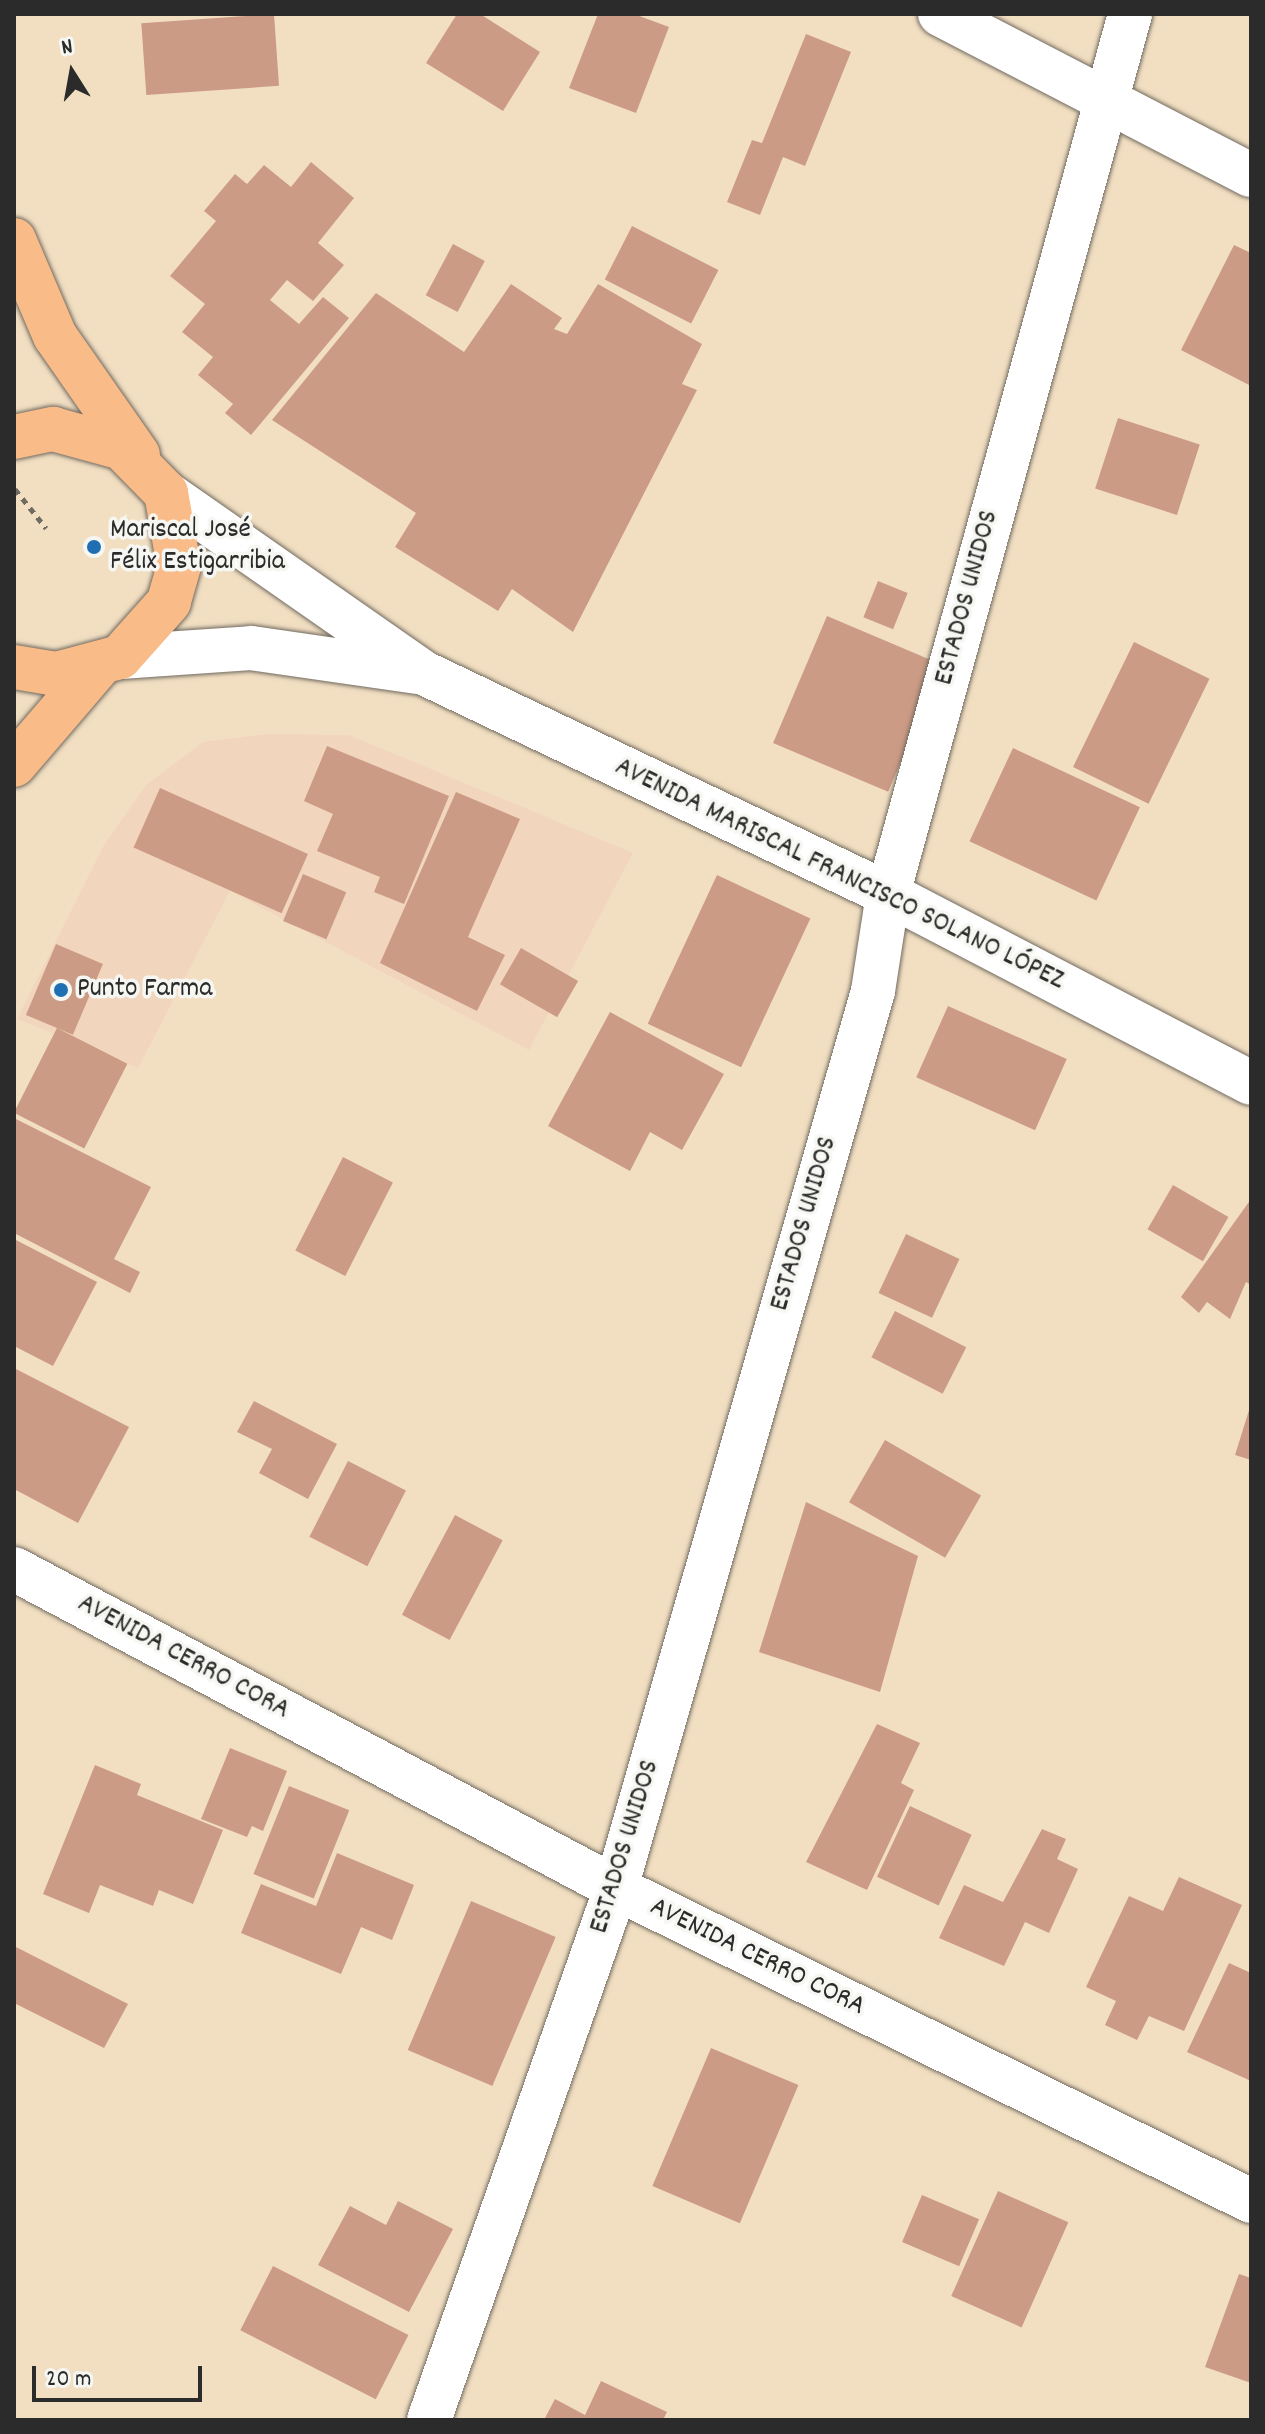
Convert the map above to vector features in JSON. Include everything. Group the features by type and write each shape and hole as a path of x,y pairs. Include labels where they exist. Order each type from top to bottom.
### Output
{"highway":[{"path":"14,240 55,336 157,482 178,528 176,578 148,634 109,662 14,765"},
{"path":"14,437 89,433 157,482"},
{"path":"14,667 56,674 109,662"}],"street":[{"path":"940,14 1251,175"},
{"name":"ESTADOS UNIDOS","path":"429,2420 616,1888 873,991 888,894 1104,97 1130,14"},
{"path":"157,482 424,673"},
{"path":"109,662 251,648 424,673"},
{"name":"AVENIDA MARISCAL FRANCISCO SOLANO LÓPEZ","path":"424,673 888,894 1251,1083"},
{"name":"AVENIDA CERRO CORA","path":"14,1569 616,1888 1251,2201"}],"path":[{"path":"14,488 46,528"}],"shaded area":[{"path":"266,734 349,735 633,853 529,1050 230,891 138,1068 17,1019 104,845 146,785 203,742"}],"building":[{"path":"274,14 279,86 146,95 141,23"},
{"path":"457,14 480,14 540,52 503,111 426,63"},
{"path":"598,14 634,14 669,27 636,113 569,88"},
{"path":"806,34 851,52 805,166 783,157 760,215 727,202 752,140 762,143"},
{"path":"311,162 354,198 318,243 344,265 313,301 287,280 270,300 299,324 323,297 349,318 251,435 225,413 233,404 198,375 213,357 182,332 205,304 170,276 216,221 204,211 235,174 247,184 264,165 291,187"},
{"path":"632,226 718,270 691,323 605,279"},
{"path":"453,244 485,261 458,312 426,295"},
{"path":"1234,245 1251,253 1251,386 1181,350"},
{"path":"511,284 562,318 554,329 567,334 598,284 702,344 682,384 697,390 573,632 512,589 498,611 395,547 416,513 272,420 376,293 464,352"},
{"path":"1118,418 1200,445 1177,515 1095,488"},
{"path":"878,581 908,593 893,629 863,617"},
{"path":"827,616 942,665 888,792 773,743"},
{"path":"1134,642 1209,679 1149,804 1073,767"},
{"path":"327,746 449,796 404,904 374,892 380,877 317,851 333,814 304,801"},
{"path":"1013,748 1140,807 1096,901 969,841"},
{"path":"160,788 308,854 282,913 134,847"},
{"path":"456,792 520,819 468,937 505,955 477,1011 380,963"},
{"path":"303,874 346,892 326,939 283,921"},
{"path":"717,875 810,919 741,1067 648,1024"},
{"path":"56,944 103,964 73,1035 26,1015"},
{"path":"521,948 578,981 557,1017 500,984"},
{"path":"948,1006 1067,1059 1035,1130 916,1077"},
{"path":"610,1012 724,1074 682,1150 650,1132 630,1171 548,1126"},
{"path":"57,1028 127,1064 84,1149 14,1113"},
{"path":"14,1118 151,1187 114,1259 140,1272 130,1293 14,1233"},
{"path":"343,1157 393,1182 345,1276 295,1251"},
{"path":"1173,1185 1228,1217 1203,1261 1148,1229"},
{"path":"1251,1199 1251,1285 1246,1282 1230,1319 1207,1302 1199,1313 1181,1297"},
{"path":"906,1234 959,1259 932,1318 879,1293"},
{"path":"14,1239 97,1282 53,1366 14,1346"},
{"path":"895,1311 966,1347 943,1394 871,1357"},
{"path":"14,1368 129,1427 78,1523 14,1489"},
{"path":"254,1401 337,1444 308,1499 259,1473 272,1449 237,1432"},
{"path":"1251,1407 1251,1460 1235,1455"},
{"path":"885,1440 981,1496 945,1558 849,1502"},
{"path":"348,1461 406,1491 367,1566 309,1537"},
{"path":"806,1502 918,1556 880,1692 759,1652"},
{"path":"455,1515 503,1540 450,1640 402,1615"},
{"path":"877,1724 920,1743 901,1783 914,1790 867,1890 806,1862"},
{"path":"230,1748 287,1771 263,1831 252,1826 247,1837 201,1819"},
{"path":"95,1765 141,1784 137,1795 223,1830 193,1904 159,1890 153,1906 100,1885 89,1913 43,1894"},
{"path":"289,1786 349,1810 314,1898 253,1874"},
{"path":"910,1806 972,1835 939,1905 877,1877"},
{"path":"1042,1829 1066,1839 1057,1859 1078,1869 1049,1933 1025,1922 1004,1966 939,1938 964,1885 1003,1902"},
{"path":"337,1853 414,1885 392,1940 361,1927 341,1974 241,1933 261,1884 316,1906"},
{"path":"1179,1877 1242,1905 1184,2031 1149,2016 1137,2040 1105,2025 1116,2001 1086,1987 1129,1896 1163,1911"},
{"path":"471,1901 556,1937 492,2086 408,2050"},
{"path":"14,1946 128,2004 104,2048 14,2003"},
{"path":"1229,1963 1251,1973 1251,2081 1187,2052"},
{"path":"711,2048 798,2085 740,2223 652,2186"},
{"path":"998,2191 1068,2222 1022,2327 951,2296"},
{"path":"922,2195 979,2219 959,2266 902,2242"},
{"path":"398,2201 453,2229 409,2312 318,2265 350,2206 386,2225"},
{"path":"273,2266 408,2335 376,2399 240,2330"},
{"path":"1239,2274 1251,2278 1251,2383 1205,2367"},
{"path":"601,2381 667,2412 663,2420 544,2420 555,2399 585,2415"}],"place":[{"name":"Mariscal José Félix Estigarribia","path":"94,547"},
{"name":"Punto Farma","path":"61,990"}]}
